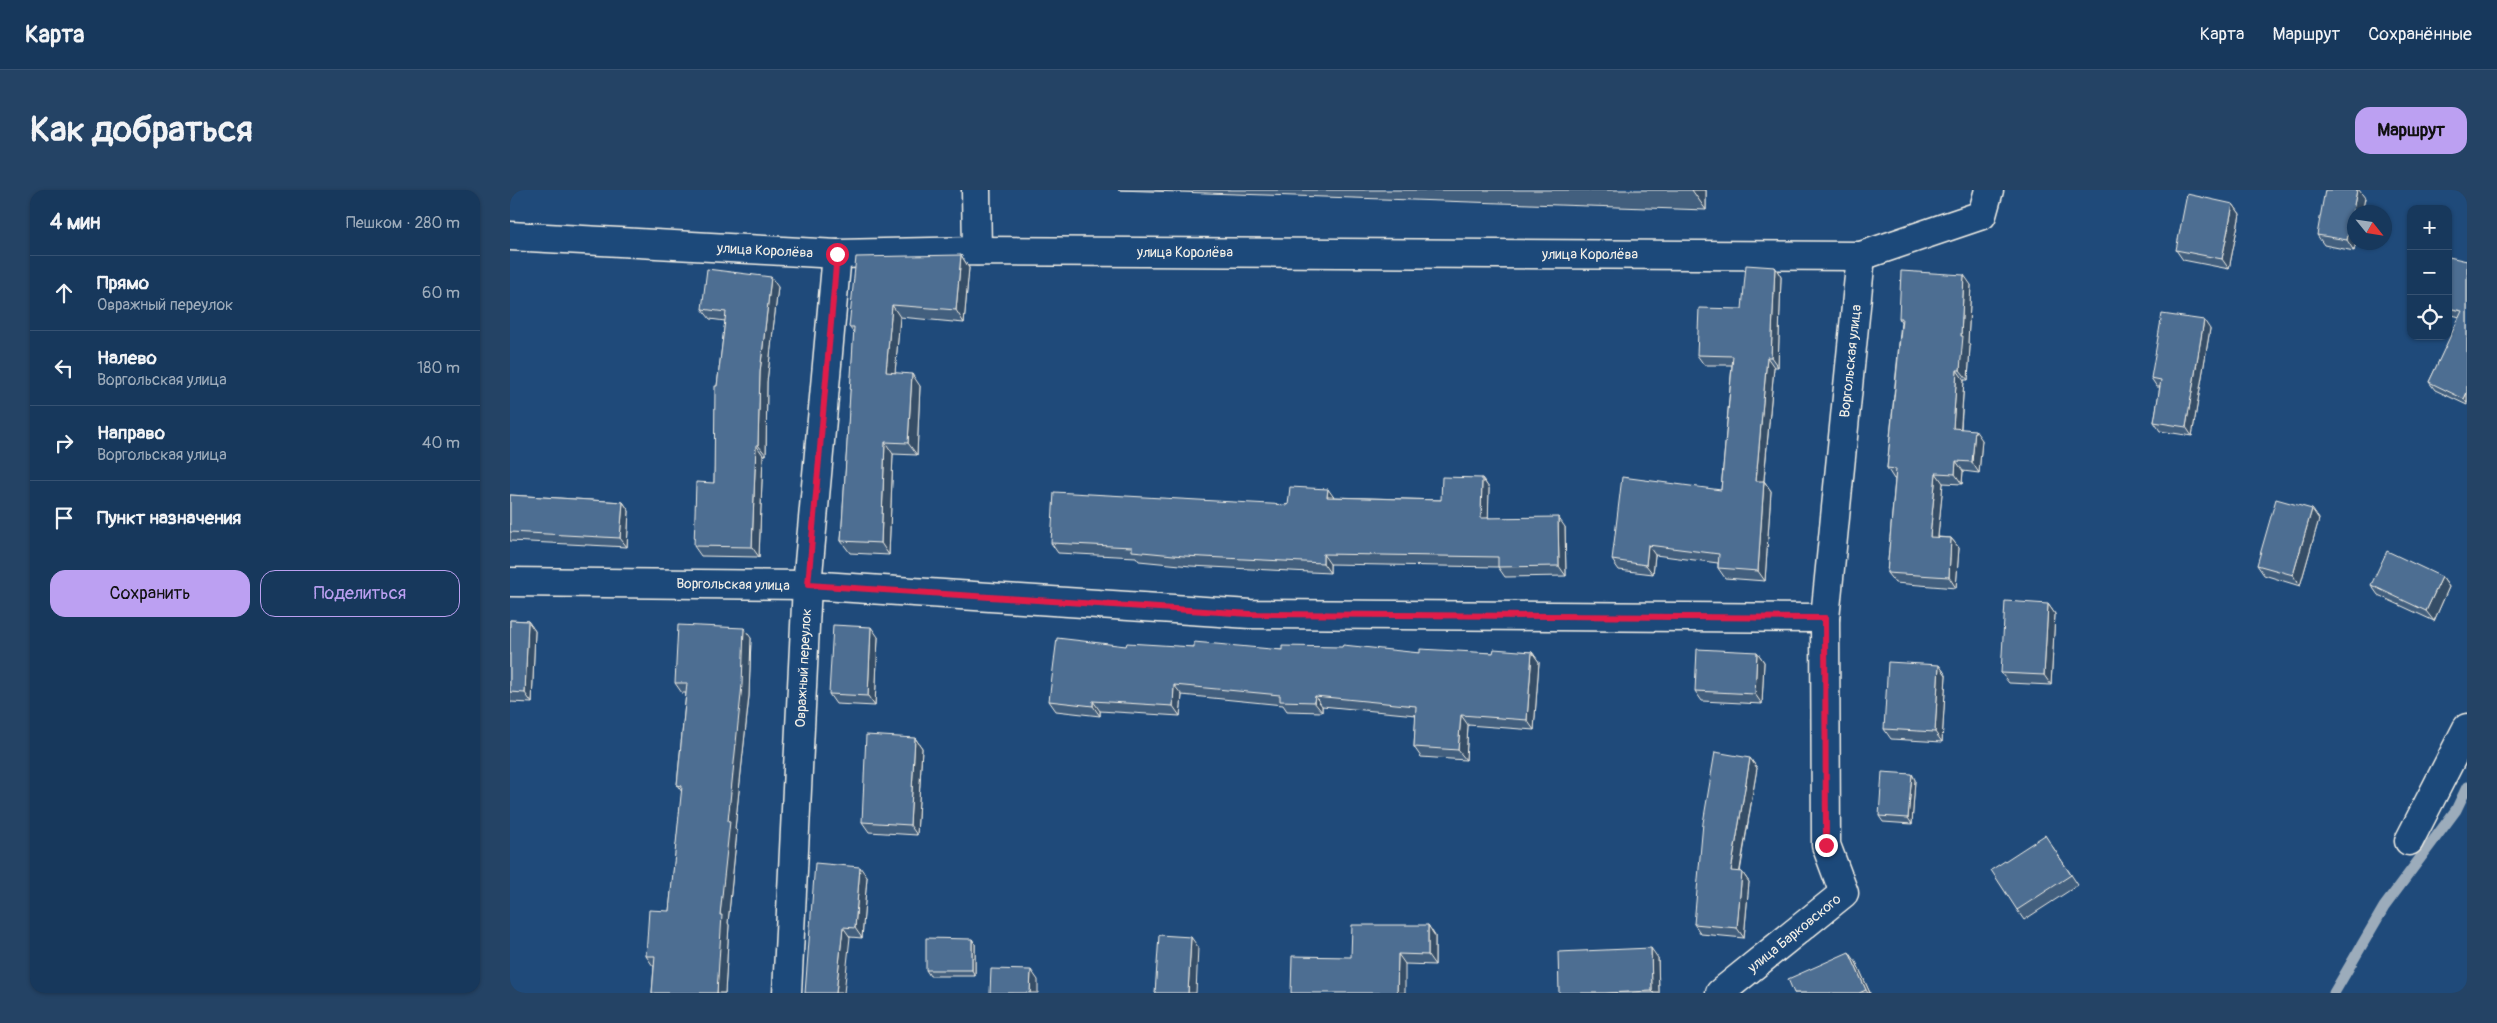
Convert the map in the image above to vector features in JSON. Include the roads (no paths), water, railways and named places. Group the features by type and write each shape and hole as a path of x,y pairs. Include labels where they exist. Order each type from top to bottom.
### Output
{"street":[{"path":"976,190 977,252"},
{"path":"1861,256 1982,215 1989,190"},
{"name":"улица Королёва","path":"510,236 837,254 977,252 1861,256"},
{"name":"Овражный переулок","path":"787,993 808,585 837,254"},
{"name":"Воргольская улица","path":"1844,893 1826,845 1825,618 1861,256"},
{"name":"Воргольская улица","path":"510,582 808,585 1250,614 1825,618"},
{"path":"2409,841 2467,728"},
{"name":"улица Барковского","path":"1720,993 1844,893"}],"waterway":[{"path":"2334,993 2384,907 2456,810 2467,787"}]}
